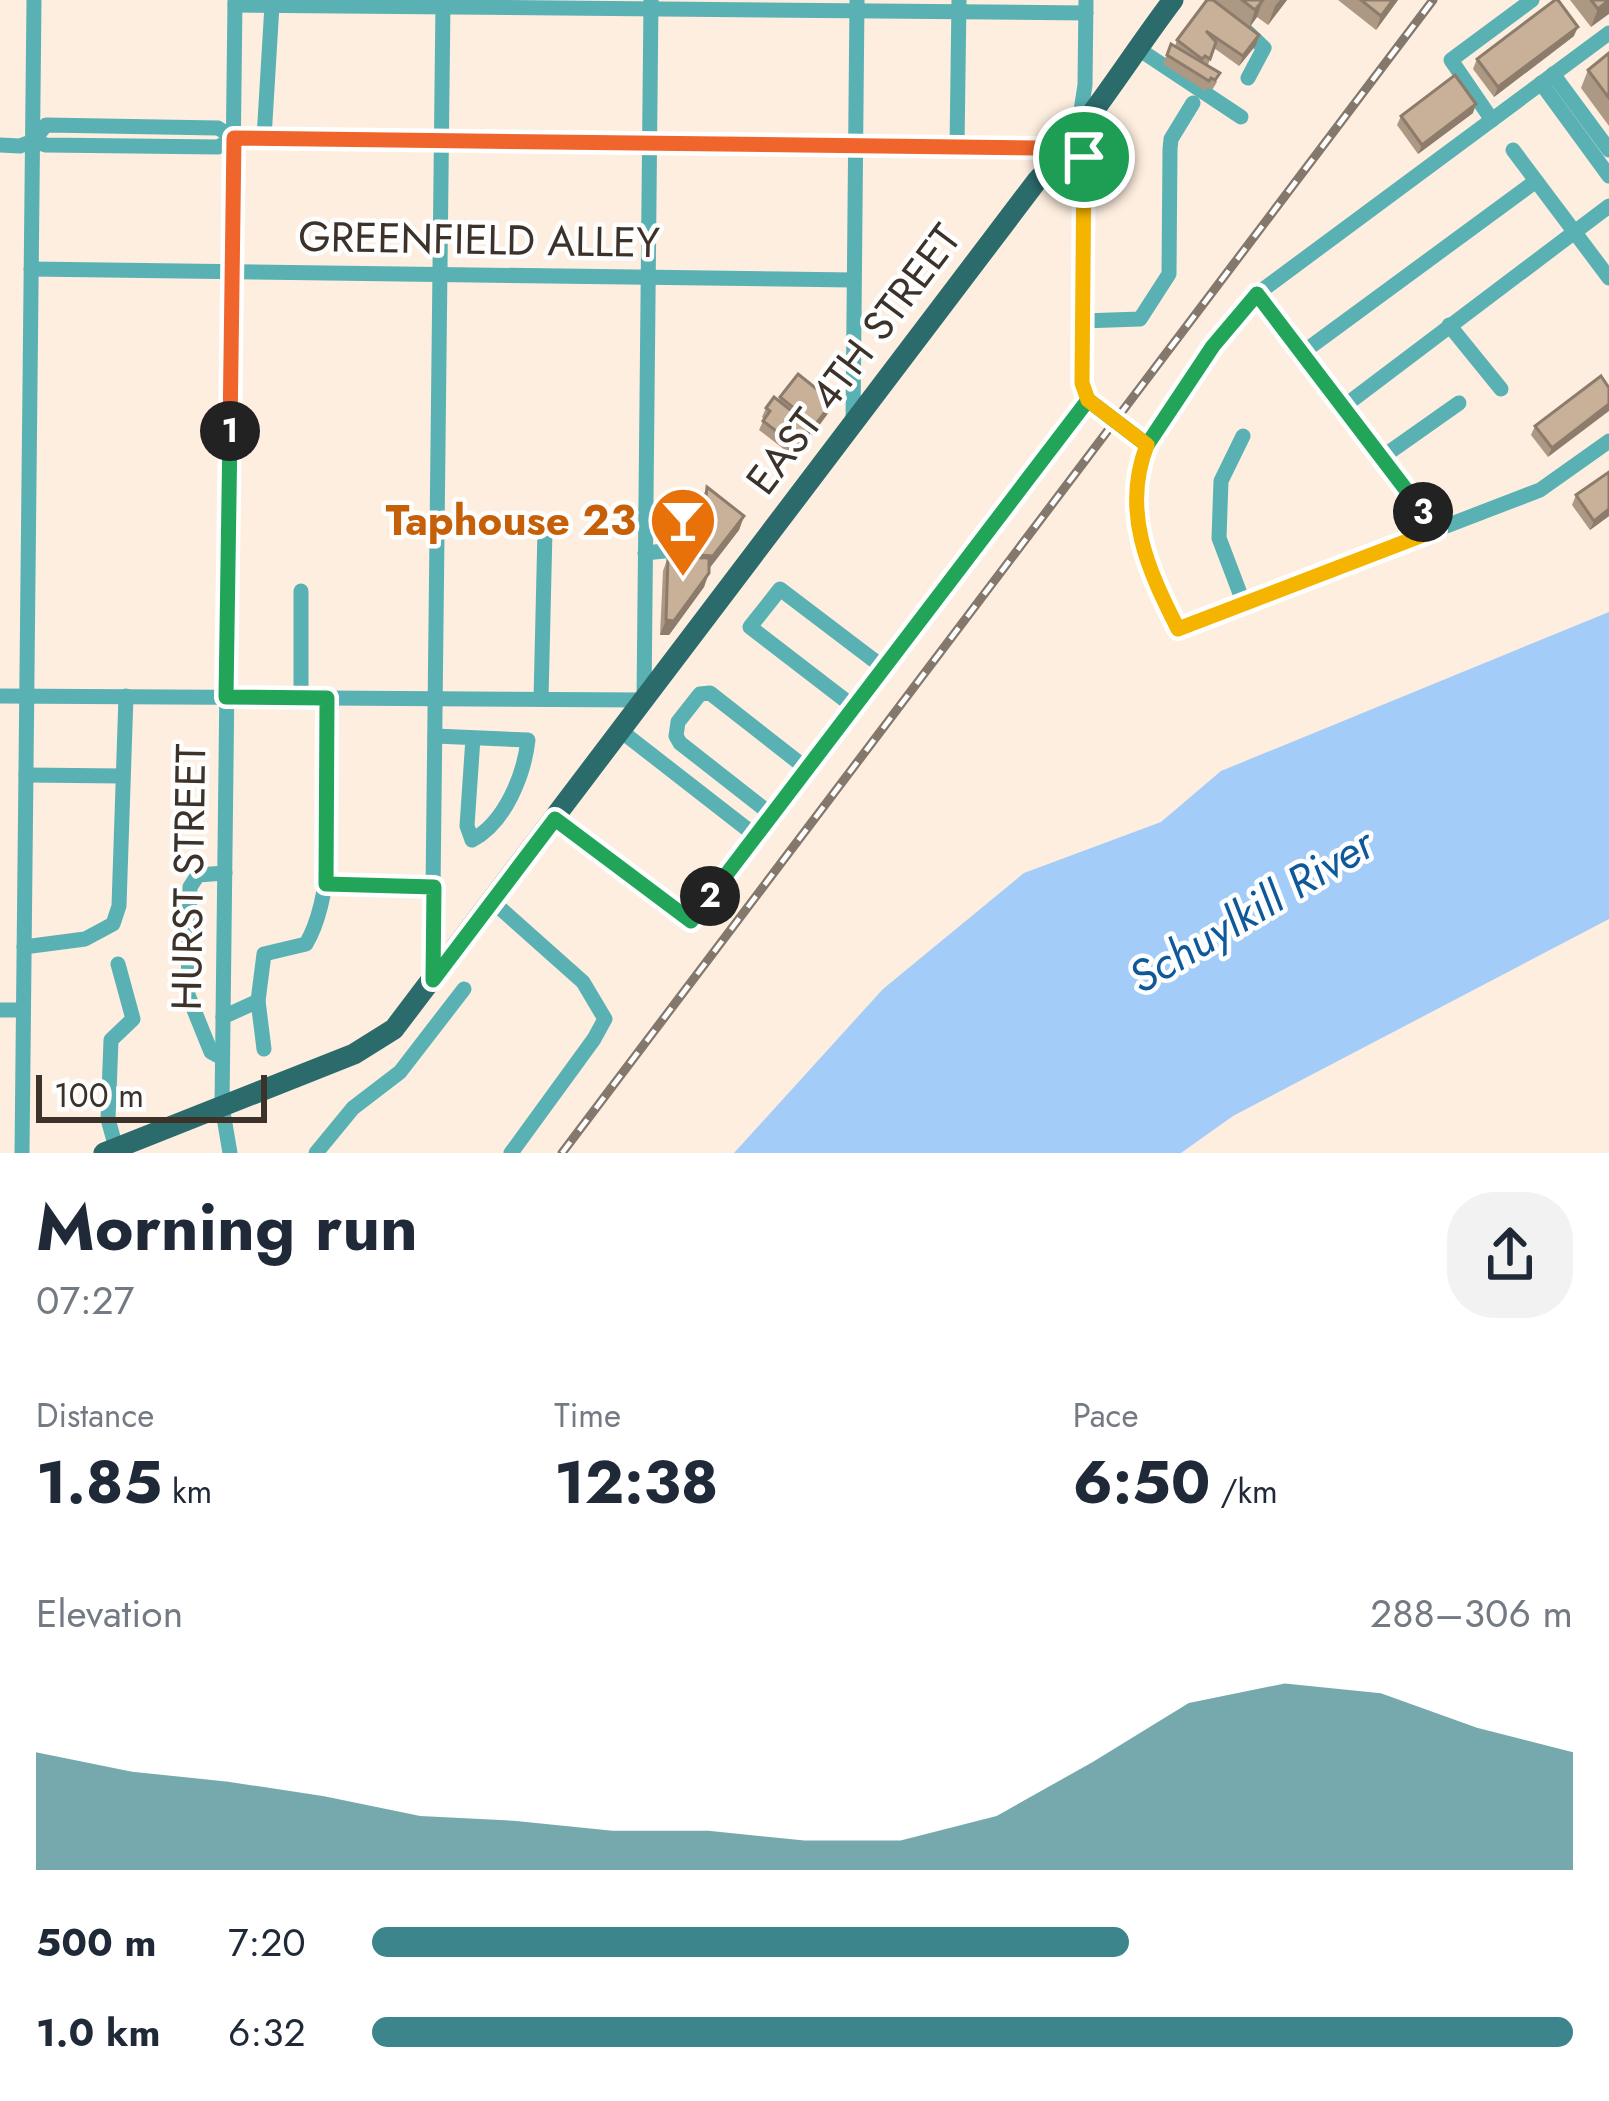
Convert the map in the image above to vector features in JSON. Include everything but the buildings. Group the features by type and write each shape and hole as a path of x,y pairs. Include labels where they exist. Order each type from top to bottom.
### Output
{"main road":[{"name":"EAST 4TH STREET","path":"110,1150 382,1039 433,980 1036,182 1077,137 1173,0"}],"street":[{"path":"22,1153 34,0"},
{"path":"1492,120 1451,60 1532,0"},
{"path":"236,2 1086,7 1085,86 1077,137 1084,157 1082,383 1088,400 1147,445"},
{"name":"HURST STREET","path":"230,1153 222,1106 222,1058 236,2"},
{"path":"433,980 443,3"},
{"path":"0,696 644,700 650,4"},
{"path":"264,138 272,5"},
{"path":"853,424 857,6"},
{"path":"957,147 959,6"},
{"path":"1226,15 1263,45 1263,56 1248,78"},
{"path":"1609,33 1257,294 1213,346 1147,445 1139,464 1136,523 1155,583 1178,629 1540,490 1609,441"},
{"path":"1137,48 1241,117"},
{"path":"1547,79 1609,150"},
{"path":"1547,79 1609,176"},
{"path":"1082,321 1140,319 1169,274 1171,139 1193,104"},
{"path":"0,145 20,146 33,140 46,145 218,147 234,138 264,138 1039,148 1077,137"},
{"path":"1513,150 1609,278"},
{"path":"1302,353 1536,181"},
{"path":"1342,407 1609,206"},
{"name":"GREENFIELD ALLEY","path":"31,269 854,280"},
{"path":"1257,294 1436,530"},
{"path":"1449,325 1501,389"},
{"path":"555,819 691,921 1088,400"},
{"path":"1382,458 1459,403"},
{"path":"1243,436 1222,481 1219,538 1244,604"},
{"path":"645,553 674,550 680,521 670,511 646,510"},
{"path":"541,699 545,530"},
{"path":"854,707 750,627 780,589 884,668"},
{"path":"301,590 301,697"},
{"path":"772,815 680,743 676,729 689,708 700,694 710,693 807,769"},
{"path":"24,947 85,938 113,925 119,906 126,695"},
{"path":"264,1049 257,1001 264,954 307,944 318,924 326,884 327,698"},
{"path":"621,731 756,836"},
{"path":"435,736 528,740 524,775 483,834 472,841 467,826 473,738"},
{"path":"26,775 122,776"},
{"path":"222,1058 211,1052 188,995 190,887 198,875 224,873"},
{"path":"326,884 434,887"},
{"path":"492,901 583,982 604,1019 594,1040 512,1153"},
{"path":"110,1150 111,1040 133,1019 118,964"},
{"path":"316,1153 353,1108 400,1072 464,989"},
{"path":"223,1016 257,1001"},
{"path":"0,1010 23,1010"}],"water":[{"name":"Schuylkill River","path":"1609,612 1609,919 1233,1116 1181,1153 734,1153 883,989 1024,873 1161,822 1221,771"}],"railway":[{"path":"562,1153 1433,0"}],"place":[{"name":"Taphouse 23","path":"683,579"}],"route":[{"path":"1084,157 1077,137 1039,148 234,138 226,697 327,698 326,884 434,887 433,980 555,819 691,921 1088,400 1107,415 1147,445 1213,346 1257,294 1436,530 1178,629 1155,583 1136,523 1139,464 1147,445 1088,400 1082,383 1084,157"}]}
